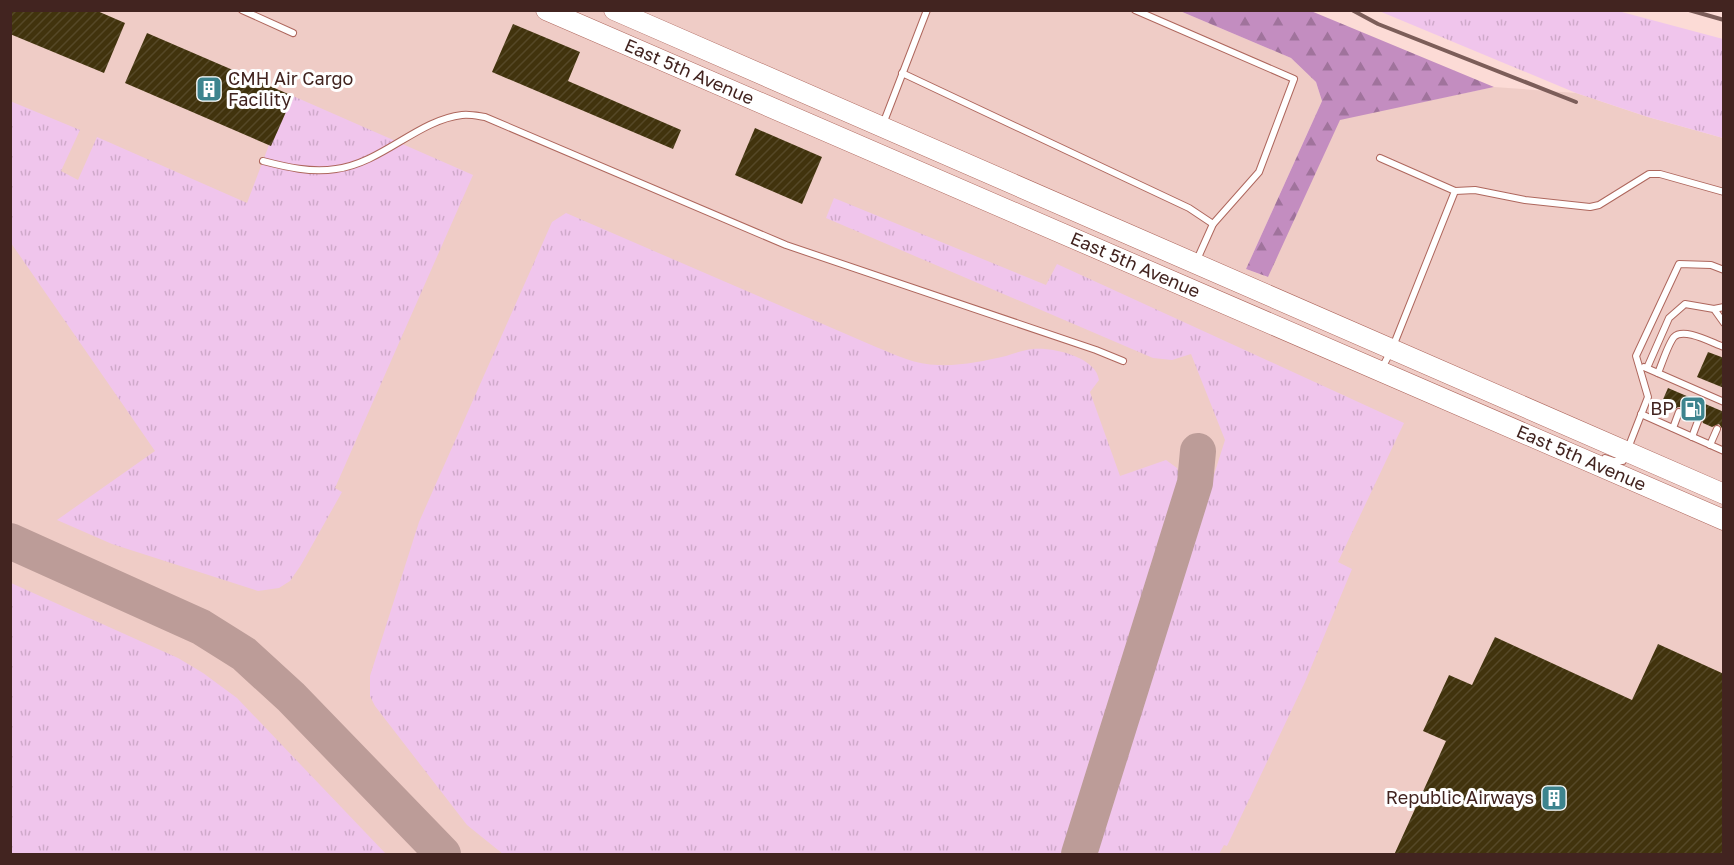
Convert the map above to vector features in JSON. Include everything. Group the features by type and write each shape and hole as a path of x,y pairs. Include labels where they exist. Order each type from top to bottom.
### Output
{"main road":[{"name":"East 5th Avenue","path":"546,10 650,41 881,128 1724,494"},
{"name":"East 5th Avenue","path":"614,10 650,41 1380,371 1724,520"}],"lane":[{"path":"242,10 293,33"},
{"path":"881,128 927,10"},
{"path":"1136,10 1294,79 1259,172 1213,224 1195,264"},
{"path":"902,74 1189,208 1213,224"},
{"path":"263,161 305,169 334,170 366,160 435,123 463,114 485,117 786,245 1080,345 1123,362"},
{"path":"1380,158 1455,191 1475,190 1525,200 1590,207 1599,205 1649,174 1660,174 1724,192"},
{"path":"1380,371 1392,350 1455,191"},
{"path":"1602,457 1614,462 1623,461 1627,452 1648,398 1636,356 1679,264 1712,265 1724,270"},
{"path":"1647,368 1669,318 1685,304 1724,312"},
{"path":"1714,309 1724,322"},
{"path":"1658,373 1674,338 1681,333 1692,334 1724,347"},
{"path":"1638,364 1724,402"},
{"path":"1686,396 1690,387"},
{"path":"1705,404 1709,395"},
{"path":"1673,428 1679,412"},
{"path":"1641,414 1724,451"},
{"path":"1692,437 1698,421"},
{"path":"1710,445 1717,429"},
{"path":"1550,445 1591,453"}],"shaded area":[{"path":"11,11 1180,11 1291,58 1316,82 1322,101 1246,269 1267,277 1340,119 1494,87 1576,93 1648,117 1723,138 1723,854 11,854"}],"green space":[{"path":"1180,11 1311,11 1494,87 1340,120 1268,277 1246,269 1322,101 1316,82 1291,58"},
{"path":"1379,11 1618,11 1723,39 1723,138 1648,117 1576,93"},
{"path":"293,96 473,175 335,488 342,492 290,581 279,588 258,591 112,544 57,520 155,451 11,243 10,101 80,130 61,171 78,180 97,137 247,203 269,145"},
{"path":"834,198 1046,285 1057,264 1404,423 1338,562 1352,569 1305,682 1227,846 1224,845 1219,854 1094,854 1225,440 1191,354 1172,360 1153,358 826,218"},
{"path":"566,213 876,347 914,361 930,365 964,364 1033,349 1072,355 1090,365 1096,372 1099,380 1090,392 1120,476 1166,460 1177,468 1180,478 1063,854 503,854 467,825 375,706 370,696 370,676 419,522 552,222"},
{"path":"11,583 178,658 203,673 237,698 386,854 11,854"}],"building":[{"path":"10,10 95,10 125,23 104,73 10,34"},
{"path":"513,24 580,52 568,81 681,130 673,149 492,72"},
{"name":"CMH Air Cargo Facility","path":"147,33 293,96 271,146 125,83"},
{"path":"755,128 822,157 802,204 735,175"},
{"path":"1708,352 1724,358 1724,388 1697,377"},
{"name":"BP","path":"1668,388 1724,412 1724,431 1719,424 1712,427 1703,423 1700,416 1693,418 1684,414 1681,407 1674,410 1661,404"},
{"name":"Republic Airways","path":"1495,637 1632,700 1658,644 1724,674 1724,855 1394,855 1446,741 1423,731 1449,675 1472,685"}],"taxiway":[{"path":"1079,854 1195,483 1198,451"},
{"path":"10,541 201,627 244,654 291,697 443,854"}],"railway":[{"path":"1352,10 1378,24 1576,102"},
{"path":"1689,10 1724,20"}],"place":[{"name":"CMH Air Cargo Facility","path":"209,89"},
{"name":"BP","path":"1693,409"},
{"name":"Republic Airways","path":"1554,798"}]}
